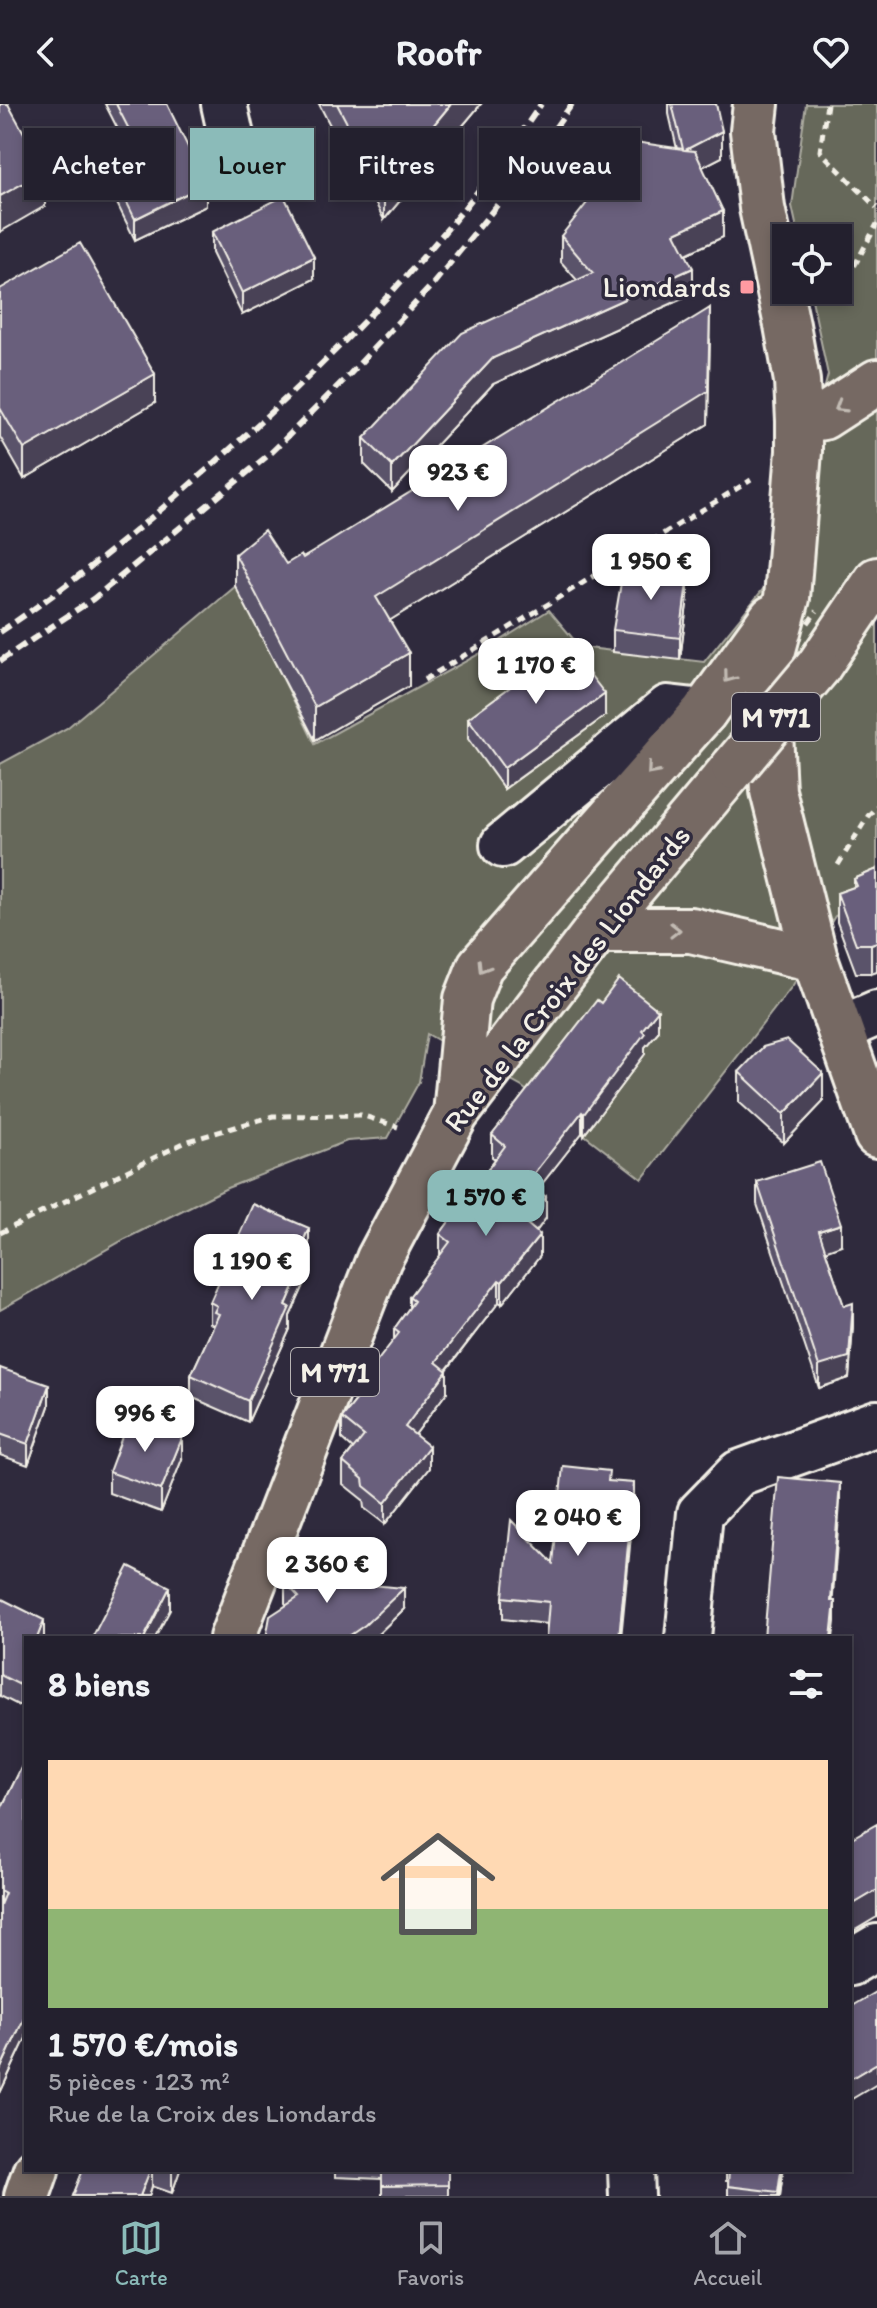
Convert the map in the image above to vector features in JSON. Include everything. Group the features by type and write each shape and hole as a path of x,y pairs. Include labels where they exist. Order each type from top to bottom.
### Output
{"main road":[{"path":"756,104 753,131 762,208 797,381 799,436 787,598 767,672 773,791 815,959 858,1021 877,1135"},
{"path":"799,436 877,382"},
{"name":"Rue de la Croix des Liondards","path":"233,1636 379,1259 448,1128 597,930 818,667 877,580"},
{"path":"448,1128 467,999 480,966 704,712 787,598"},
{"path":"597,930 691,930 815,959"},
{"path":"27,2196 35,2172"}],"street":[{"path":"224,104 229,128"},
{"path":"503,845 668,708 704,712"},
{"path":"688,1636 700,1513 739,1473 877,1423"},
{"path":"852,1962 877,1947"},
{"path":"631,2172 632,2196"}],"path":[{"path":"827,104 820,151 877,208"},
{"path":"852,270 877,224"},
{"path":"424,680 799,436"},
{"path":"0,1233 188,1141 273,1116 361,1115 448,1128"}],"green space":[{"path":"806,104 877,104 877,898 835,916 793,985 642,1179 522,1087 427,1034 419,1082 388,1138 347,1141 227,1188 125,1239 0,1310 0,764 67,728 237,585 315,744 481,653 549,610 580,647 704,662 773,577 828,375 813,304 852,304 852,224 796,224 792,206"}],"building":[{"path":"0,104 8,104 24,133 24,183 0,196"},
{"path":"116,104 167,104 190,151 190,192 174,200 174,128 128,128"},
{"path":"337,104 451,104 431,128 350,128"},
{"path":"672,104 716,104 722,131 685,150 695,151 723,211 675,233 693,268 493,358 392,466 364,438 462,333 593,273 561,236 589,200 640,200 640,143 683,149"},
{"path":"126,200 174,200 135,219"},
{"path":"276,200 286,200 314,257 242,293 212,232"},
{"path":"80,243 155,374 24,449 0,408 0,289"},
{"path":"710,308 708,391 376,597 409,653 315,707 235,554 264,530 286,564 301,555 303,558"},
{"path":"624,565 688,574 680,638 613,630"},
{"path":"567,645 605,694 504,768 468,718"},
{"path":"877,869 877,942 856,944 837,893 857,886 854,879"},
{"path":"619,979 658,1010 642,1030 645,1033 584,1114 582,1112 527,1182 546,1197 526,1223 540,1235 502,1282 499,1280 436,1362 447,1371 405,1427 429,1446 385,1503 364,1486 363,1479 343,1462 364,1436 342,1418 368,1385 362,1381 399,1333 394,1329 414,1301 409,1297 450,1242 440,1234 505,1146 492,1135 597,1000 601,1003"},
{"path":"787,1040 823,1073 784,1114 739,1072 763,1047"},
{"path":"820,1162 841,1224 819,1231 844,1306 853,1303 849,1357 819,1366 757,1182"},
{"path":"253,1204 309,1228 295,1259 304,1263 286,1305 290,1307 248,1401 191,1375 219,1314 214,1312 217,1306 210,1302"},
{"path":"0,1368 49,1385 28,1444 0,1434"},
{"path":"129,1418 182,1438 161,1490 109,1472"},
{"path":"563,1466 609,1471 608,1481 634,1483 619,1636 546,1636 549,1602 503,1597 511,1520 553,1563"},
{"path":"778,1477 840,1483 831,1636 764,1636"},
{"path":"316,1555 346,1587 350,1583 404,1588 349,1636 266,1636 270,1616 299,1597 285,1582"},
{"path":"129,1566 170,1587 145,1636 93,1636"},
{"path":"0,1598 44,1620 38,1636 24,1636 24,1674 20,1685 0,1675"},
{"path":"24,1762 24,2018 0,2070 0,1905 5,1893 0,1890 0,1811"},
{"path":"877,1824 877,1890 852,1905 852,1838"},
{"path":"877,1991 877,2063 852,2078 852,2006"},
{"path":"82,2172 149,2172 140,2196 73,2196"},
{"path":"382,2172 448,2172 448,2185 382,2186"},
{"path":"729,2172 781,2172 778,2192 728,2186"}],"railway":[{"path":"0,632 134,532 301,384 429,251 506,155 541,104"},
{"path":"0,661 93,599 271,453 433,284 524,172 572,104"}],"place":[{"name":"Liondards","path":"747,287"}]}
